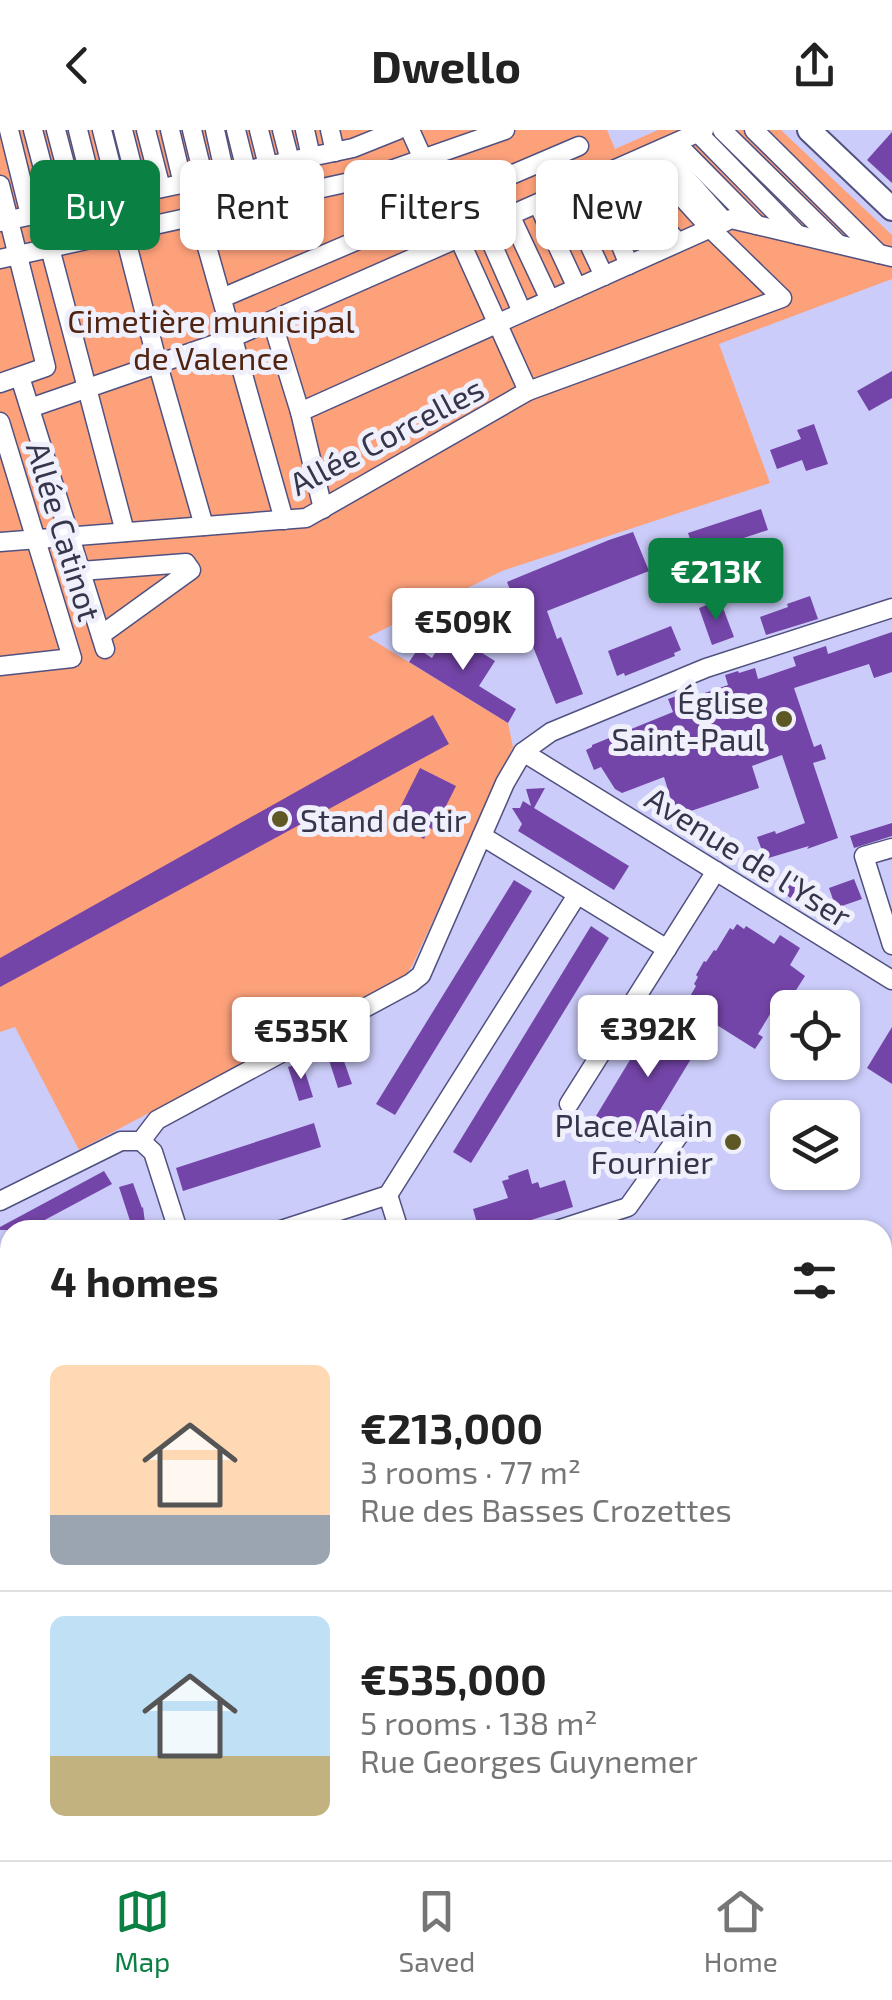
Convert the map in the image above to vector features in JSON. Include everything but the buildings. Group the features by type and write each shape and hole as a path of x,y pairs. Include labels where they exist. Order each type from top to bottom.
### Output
{"main road":[{"path":"809,130 892,209"}],"street":[{"path":"4,221 30,216 9,130"},
{"path":"33,130 41,160"},
{"path":"56,130 64,160"},
{"path":"78,130 86,160"},
{"path":"102,130 110,160"},
{"path":"123,130 131,160"},
{"path":"146,130 161,188 180,185"},
{"path":"170,130 180,172"},
{"path":"192,130 199,160"},
{"path":"214,130 222,160"},
{"path":"236,130 244,160"},
{"path":"259,130 266,160"},
{"path":"282,130 290,160"},
{"path":"304,130 311,157"},
{"path":"330,130 335,152"},
{"path":"298,160 335,152 362,137 398,130"},
{"path":"410,130 422,158"},
{"path":"324,188 368,178 505,130"},
{"path":"722,130 838,244"},
{"path":"754,130 886,256"},
{"path":"639,160 701,132 798,235"},
{"path":"516,174 580,146"},
{"path":"661,150 718,225"},
{"path":"661,150 758,225"},
{"path":"0,185 9,257 46,367 0,383"},
{"path":"678,242 731,219 886,256"},
{"name":"Allée Corcelles","path":"0,542 306,518 528,392 782,298 718,225"},
{"path":"516,228 550,300"},
{"path":"222,298 344,247"},
{"path":"9,257 41,250"},
{"path":"51,250 125,532"},
{"path":"129,250 204,526"},
{"path":"208,250 284,520"},
{"path":"30,408 272,321 436,250"},
{"path":"464,250 528,392"},
{"path":"495,250 522,312"},
{"path":"559,250 577,288"},
{"path":"592,250 604,276"},
{"path":"623,250 629,265"},
{"path":"300,412 661,250"},
{"path":"272,321 300,412 323,509"},
{"path":"20,377 103,642 191,570 186,563 81,571"},
{"name":"Allée Catinot","path":"0,422 72,658 0,666"},
{"path":"142,1141 157,1120 420,975 505,783 523,752 552,732 706,668 892,608"},
{"name":"Avenue de l'Yser","path":"523,752 892,980"},
{"path":"482,836 666,949"},
{"path":"892,848 864,856 892,945"},
{"path":"570,1104 716,871"},
{"path":"312,1220 388,1195 577,895"},
{"path":"588,1220 628,1207 687,1124"},
{"path":"0,1201 122,1141 142,1141 154,1152 175,1220"},
{"path":"388,1195 396,1220"}],"green space":[{"name":"Cimetière municipal de Valence","path":"0,130 607,130 615,149 658,130 781,130 892,235 892,279 719,344 770,483 502,571 368,637 508,723 513,747 403,979 79,1150 15,1027 0,1032"}],"place":[{"name":"Église Saint-Paul","path":"784,719"},
{"name":"Stand de tir","path":"280,819"},
{"name":"Place Alain Fournier","path":"733,1142"}]}
